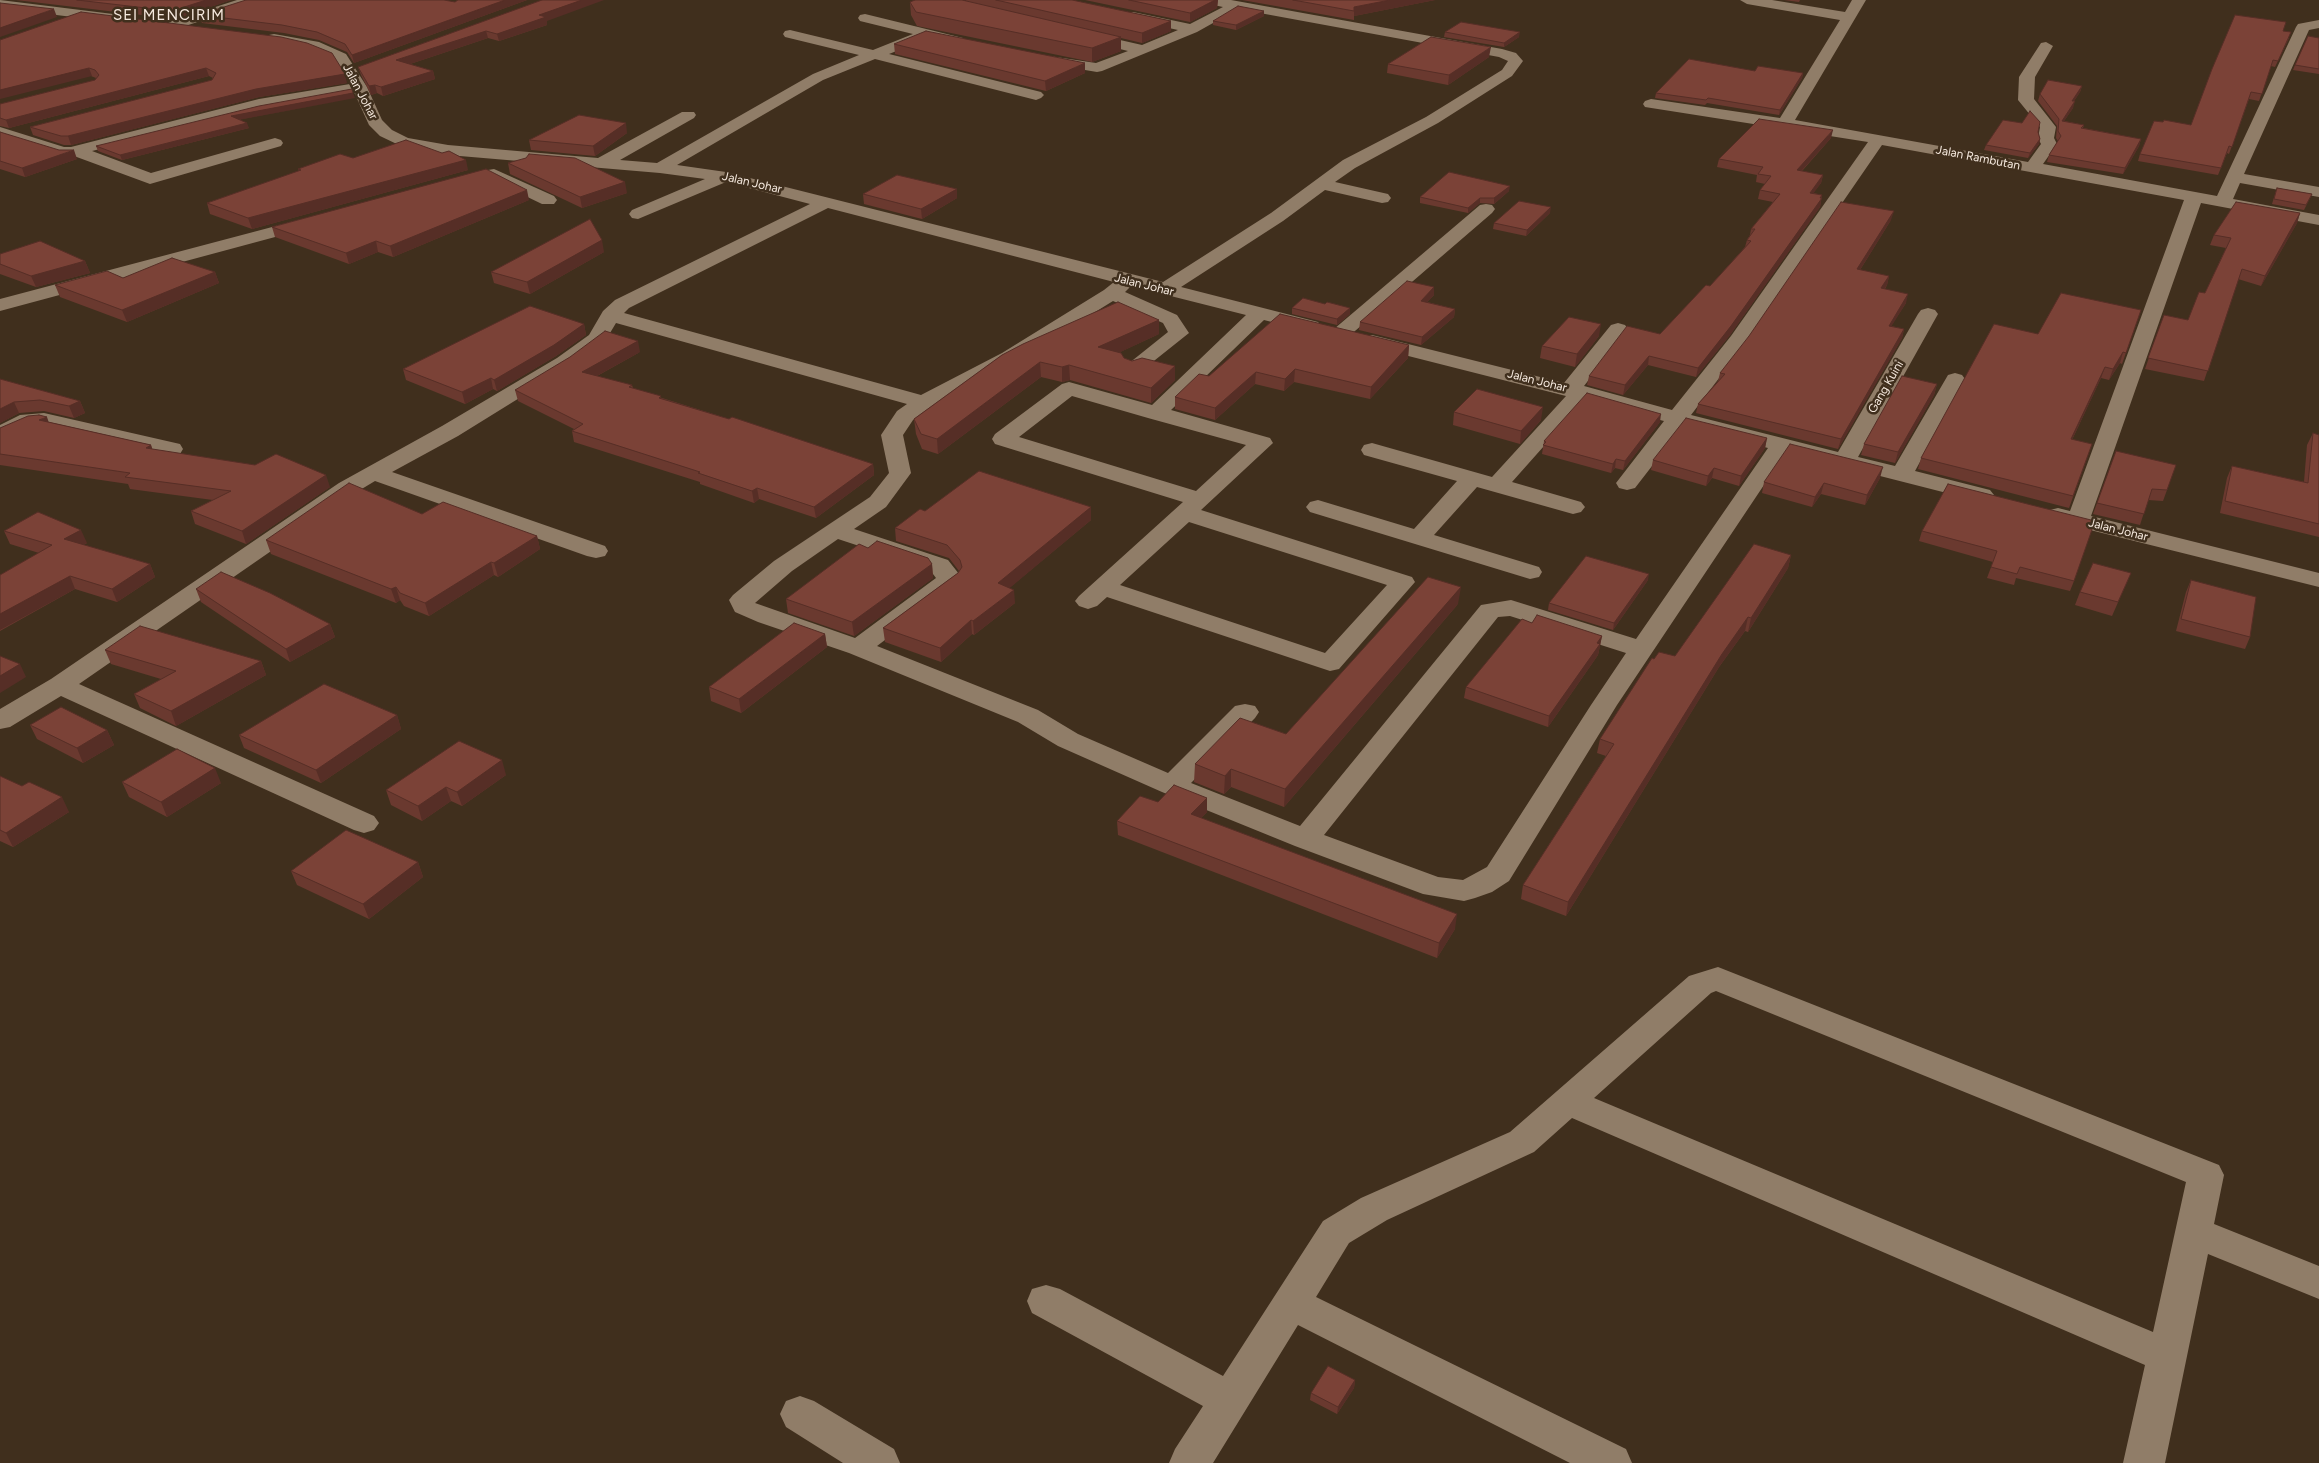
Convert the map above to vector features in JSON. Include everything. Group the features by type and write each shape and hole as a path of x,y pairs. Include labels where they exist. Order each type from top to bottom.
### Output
{"street":[{"path":"211,30 169,25 251,0"},
{"path":"1164,290 1277,218 1349,164 1465,101 1508,73 1516,61 1511,56 1502,53 1392,34 1241,3 1208,0"},
{"path":"1747,0 1849,17"},
{"path":"1785,123 1858,2 1842,1"},
{"path":"1031,56 1092,68 1104,66 1192,29 1241,3"},
{"path":"0,4 89,16"},
{"path":"1317,19 1333,10"},
{"path":"1114,12 1192,29"},
{"path":"55,25 89,16 124,13"},
{"path":"865,18 974,44"},
{"path":"1392,34 1412,22"},
{"path":"2222,203 2303,27 2319,24"},
{"path":"1066,32 1143,50"},
{"path":"790,34 1036,95"},
{"path":"660,168 818,77 926,34"},
{"name":"Jalan Johar","path":"256,36 314,45 341,57 359,87 375,122 386,133 403,142 448,150 536,159 660,168 726,177 827,202 1119,287 1164,290 1260,313 1680,417 2004,501"},
{"path":"2032,168 2049,144 2046,138 2048,127 2026,100 2027,77 2046,46"},
{"path":"341,57 360,52"},
{"path":"349,72 368,66"},
{"path":"4,133 63,152 76,151 259,104 359,87"},
{"name":"Jalan Rambutan","path":"1650,104 1785,123 2319,220"},
{"path":"601,163 688,115"},
{"path":"4,133 37,128"},
{"path":"1627,483 1738,340 1878,140"},
{"path":"76,151 150,179 275,143"},
{"path":"536,159 486,174 548,200"},
{"path":"638,214 726,177"},
{"path":"2234,177 2319,192"},
{"path":"1321,184 1382,198"},
{"path":"2078,520 2194,198"},
{"path":"0,722 60,685 323,504 373,473 450,431 564,362 597,339 610,315 628,301 827,202"},
{"path":"1340,333 1486,209"},
{"path":"0,305 327,217"},
{"path":"1132,368 1179,333 1170,319 1124,298 1119,287 1009,357 923,402 905,416 892,435 900,473 878,502 783,566 746,594 742,603 744,607 767,617 858,648 1028,716 1068,740 1172,786 1434,887 1464,890 1482,886 1498,874 1641,648 1781,444"},
{"path":"1156,413 1260,313"},
{"name":"Gang Kuini","path":"1845,460 1928,314"},
{"path":"610,315 923,402"},
{"path":"1496,485 1576,391 1618,329"},
{"path":"1902,474 1955,379"},
{"path":"1193,506 1096,594 1330,663 1403,582 1193,506 1003,439 1068,388 1262,443 1193,506"},
{"path":"0,433 28,420 44,419 172,449"},
{"path":"1372,450 1573,507"},
{"path":"373,473 596,551"},
{"path":"1418,538 1473,478"},
{"path":"1318,507 1530,572"},
{"name":"Jalan Johar","path":"2041,510 2319,580"},
{"path":"836,531 929,561 939,565 948,574 948,580 858,648"},
{"path":"1306,839 1490,610 1511,608 1641,648"},
{"path":"60,685 364,822"},
{"path":"1172,786 1245,712"},
{"path":"1190,1463 1336,1232 1374,1209 1522,1142 1700,984 1718,979 2206,1175 2144,1463"},
{"path":"1568,1102 2166,1356"},
{"path":"2194,1232 2319,1283"},
{"path":"1046,1301 1230,1400"},
{"path":"1291,1303 1611,1463"},
{"path":"800,1414 879,1463"}],"building":[{"path":"77,0 206,0 172,11"},
{"path":"246,0 444,0 455,2 458,0 505,0 352,55 345,44 317,32 282,25 199,15"},
{"path":"542,0 582,0 539,15 546,17 497,34 486,31 396,60 433,71 381,87 369,86 358,67"},
{"path":"915,0 962,0 1121,37 1092,48 916,12 910,2"},
{"path":"996,0 1072,0 1171,21 1142,33"},
{"path":"1129,0 1215,0 1190,13"},
{"path":"1293,0 1390,0 1354,7 1354,11"},
{"path":"0,3 54,9 0,28"},
{"path":"1238,6 1264,11 1236,25 1213,21"},
{"path":"81,12 281,37 307,43 332,53 345,74 256,89 68,136 61,136 30,127 212,80 216,73 206,68 6,120 0,118 0,104 95,80 99,75 95,70 89,68 0,90 0,40"},
{"path":"2235,15 2286,22 2283,31 2291,32 2278,61 2273,60 2262,94 2251,92 2232,147 2229,146 2221,168 2140,154 2154,121 2163,122 2164,120 2191,125"},
{"path":"1461,22 1520,32 1504,43 1445,32"},
{"path":"926,31 1085,63 1045,81 894,44"},
{"path":"2308,36 2319,38 2319,69 2295,65"},
{"path":"1431,37 1491,47 1449,75 1388,64"},
{"path":"1689,59 1755,71 1758,66 1803,73 1780,110 1708,98 1706,100 1656,93"},
{"path":"2048,80 2082,86 2062,121 2084,125 2081,128 2141,139 2125,168 2049,155 2061,136 2058,131 2059,119 2040,94"},
{"path":"352,89 353,93 231,116 247,123 120,155 96,146 259,106"},
{"path":"2030,111 2040,122 2038,132 2040,139 2030,153 1986,145 2003,120 2022,123"},
{"path":"579,115 626,123 593,146 529,140"},
{"path":"1759,119 1833,130 1797,170 1823,175 1810,193 1822,195 1820,198 1822,198 1731,326 1698,368 1649,356 1625,385 1589,376 1627,326 1660,334 1706,285 1710,286 1751,241 1747,240 1755,229 1751,229 1780,194 1760,190 1771,176 1758,174 1763,167 1719,159"},
{"path":"0,132 59,150 74,150 22,168 0,161"},
{"path":"406,140 442,153 449,151 466,160 248,218 207,203 301,170 298,169 340,154 353,158"},
{"path":"529,154 575,158 625,182 580,197 508,163 526,158"},
{"path":"486,169 527,190 390,246 376,241 346,253 272,227"},
{"path":"1449,172 1510,186 1494,198 1480,198 1468,208 1420,197"},
{"path":"897,175 957,189 921,209 863,194"},
{"path":"2277,188 2312,194 2306,205 2274,199"},
{"path":"1519,201 1551,207 1527,230 1494,223"},
{"path":"1841,202 1894,211 1857,269 1889,276 1881,288 1908,294 1889,326 1904,329 1841,439 1698,404 1725,374 1720,373 1749,336"},
{"path":"2236,202 2300,213 2265,276 2242,269 2208,371 2148,358 2164,315 2188,320 2199,292 2205,293 2231,238 2214,235"},
{"path":"590,219 602,240 527,282 491,272"},
{"path":"40,241 85,261 31,276 0,264 0,254"},
{"path":"172,258 215,272 122,310 55,285 107,271 123,278"},
{"path":"1407,281 1434,287 1421,301 1455,309 1422,337 1360,322"},
{"path":"2061,293 2141,310 2126,353 2123,352 2113,369 2105,367 2071,439 2092,444 2073,496 1921,458 1994,324 2038,334"},
{"path":"1303,298 1350,308 1337,319 1292,308"},
{"path":"1118,302 1159,320 1098,347 1121,353 1124,358 1132,361 1142,358 1175,366 1151,388 1069,365 1062,367 1040,362 937,439 921,434 914,419 1002,355"},
{"path":"530,306 584,324 554,345 494,380 491,378 462,392 403,369"},
{"path":"1280,314 1409,345 1371,387 1295,369 1285,379 1256,372 1215,408 1175,397 1199,374 1209,376"},
{"path":"1569,317 1601,324 1577,354 1542,346"},
{"path":"605,331 638,341 582,372 632,385 629,387 661,396 659,398 729,419 732,417 873,464 814,507 757,488 752,491 698,473 700,472 572,431 583,424 515,390 570,357"},
{"path":"1902,376 1937,384 1898,452 1864,444"},
{"path":"0,379 80,401 69,406 40,400 14,402 0,409"},
{"path":"1477,389 1543,407 1521,431 1454,412"},
{"path":"1587,393 1661,414 1625,461 1616,459 1613,464 1543,445 1546,442 1544,441"},
{"path":"39,415 47,417 39,420 151,445 146,448 255,465 276,454 326,475 242,531 191,511 231,491 125,477 130,473 0,454 0,428 28,416"},
{"path":"1686,418 1767,438 1741,476 1714,468 1708,476 1653,460"},
{"path":"2313,433 2319,435 2319,524 2225,501 2232,466 2308,483"},
{"path":"1790,444 1883,467 1867,495 1824,483 1815,497 1764,482"},
{"path":"2116,451 2176,465 2167,490 2152,489 2144,514 2097,503"},
{"path":"979,471 1091,507 998,583 1014,590 973,621 971,620 940,648 883,628 958,573 962,567 960,560 947,545 895,528 920,509 925,511"},
{"path":"349,483 422,514 443,502 537,536 425,603 400,593 396,587 391,589 266,540"},
{"path":"1948,484 2095,521 2074,581 2020,567 2017,574 1991,567 1997,551 1922,531"},
{"path":"38,512 81,530 64,539 150,564 112,589 70,576 0,614 0,575 52,545 4,531"},
{"path":"877,541 928,558 932,564 852,622 786,599 859,544 868,548"},
{"path":"1754,544 1791,555 1751,618 1748,617 1722,654 1568,902 1523,885 1614,744 1600,739 1652,658 1654,659 1659,652 1675,656"},
{"path":"1586,556 1649,574 1614,623 1549,603"},
{"path":"2093,563 2131,573 2118,602 2080,592"},
{"path":"221,572 270,593 330,624 286,649 196,589"},
{"path":"1428,577 1461,587 1285,789 1231,769 1225,776 1195,764 1240,718 1286,734"},
{"path":"2191,580 2256,597 2250,637 2181,619"},
{"path":"1537,615 1602,636 1597,643 1600,644 1549,716 1466,687 1522,619 1532,623"},
{"path":"794,623 825,634 739,699 709,687"},
{"path":"140,626 261,661 171,711 134,694 176,671 105,650"},
{"path":"0,656 20,664 0,676"},
{"path":"324,684 397,715 316,770 239,735"},
{"path":"61,707 107,730 77,748 30,725"},
{"path":"459,741 502,760 457,792 446,787 418,806 386,790"},
{"path":"177,749 215,768 161,802 122,782"},
{"path":"0,776 22,786 29,782 62,797 6,833 0,830"},
{"path":"1174,785 1207,798 1191,814 1457,914 1439,943 1117,821 1140,796 1158,802"},
{"path":"346,830 418,862 363,904 291,871"},
{"path":"1328,1366 1355,1380 1338,1407 1311,1393"}],"district":[{"name":"SEI MENCIRIM","path":"169,16"}]}
